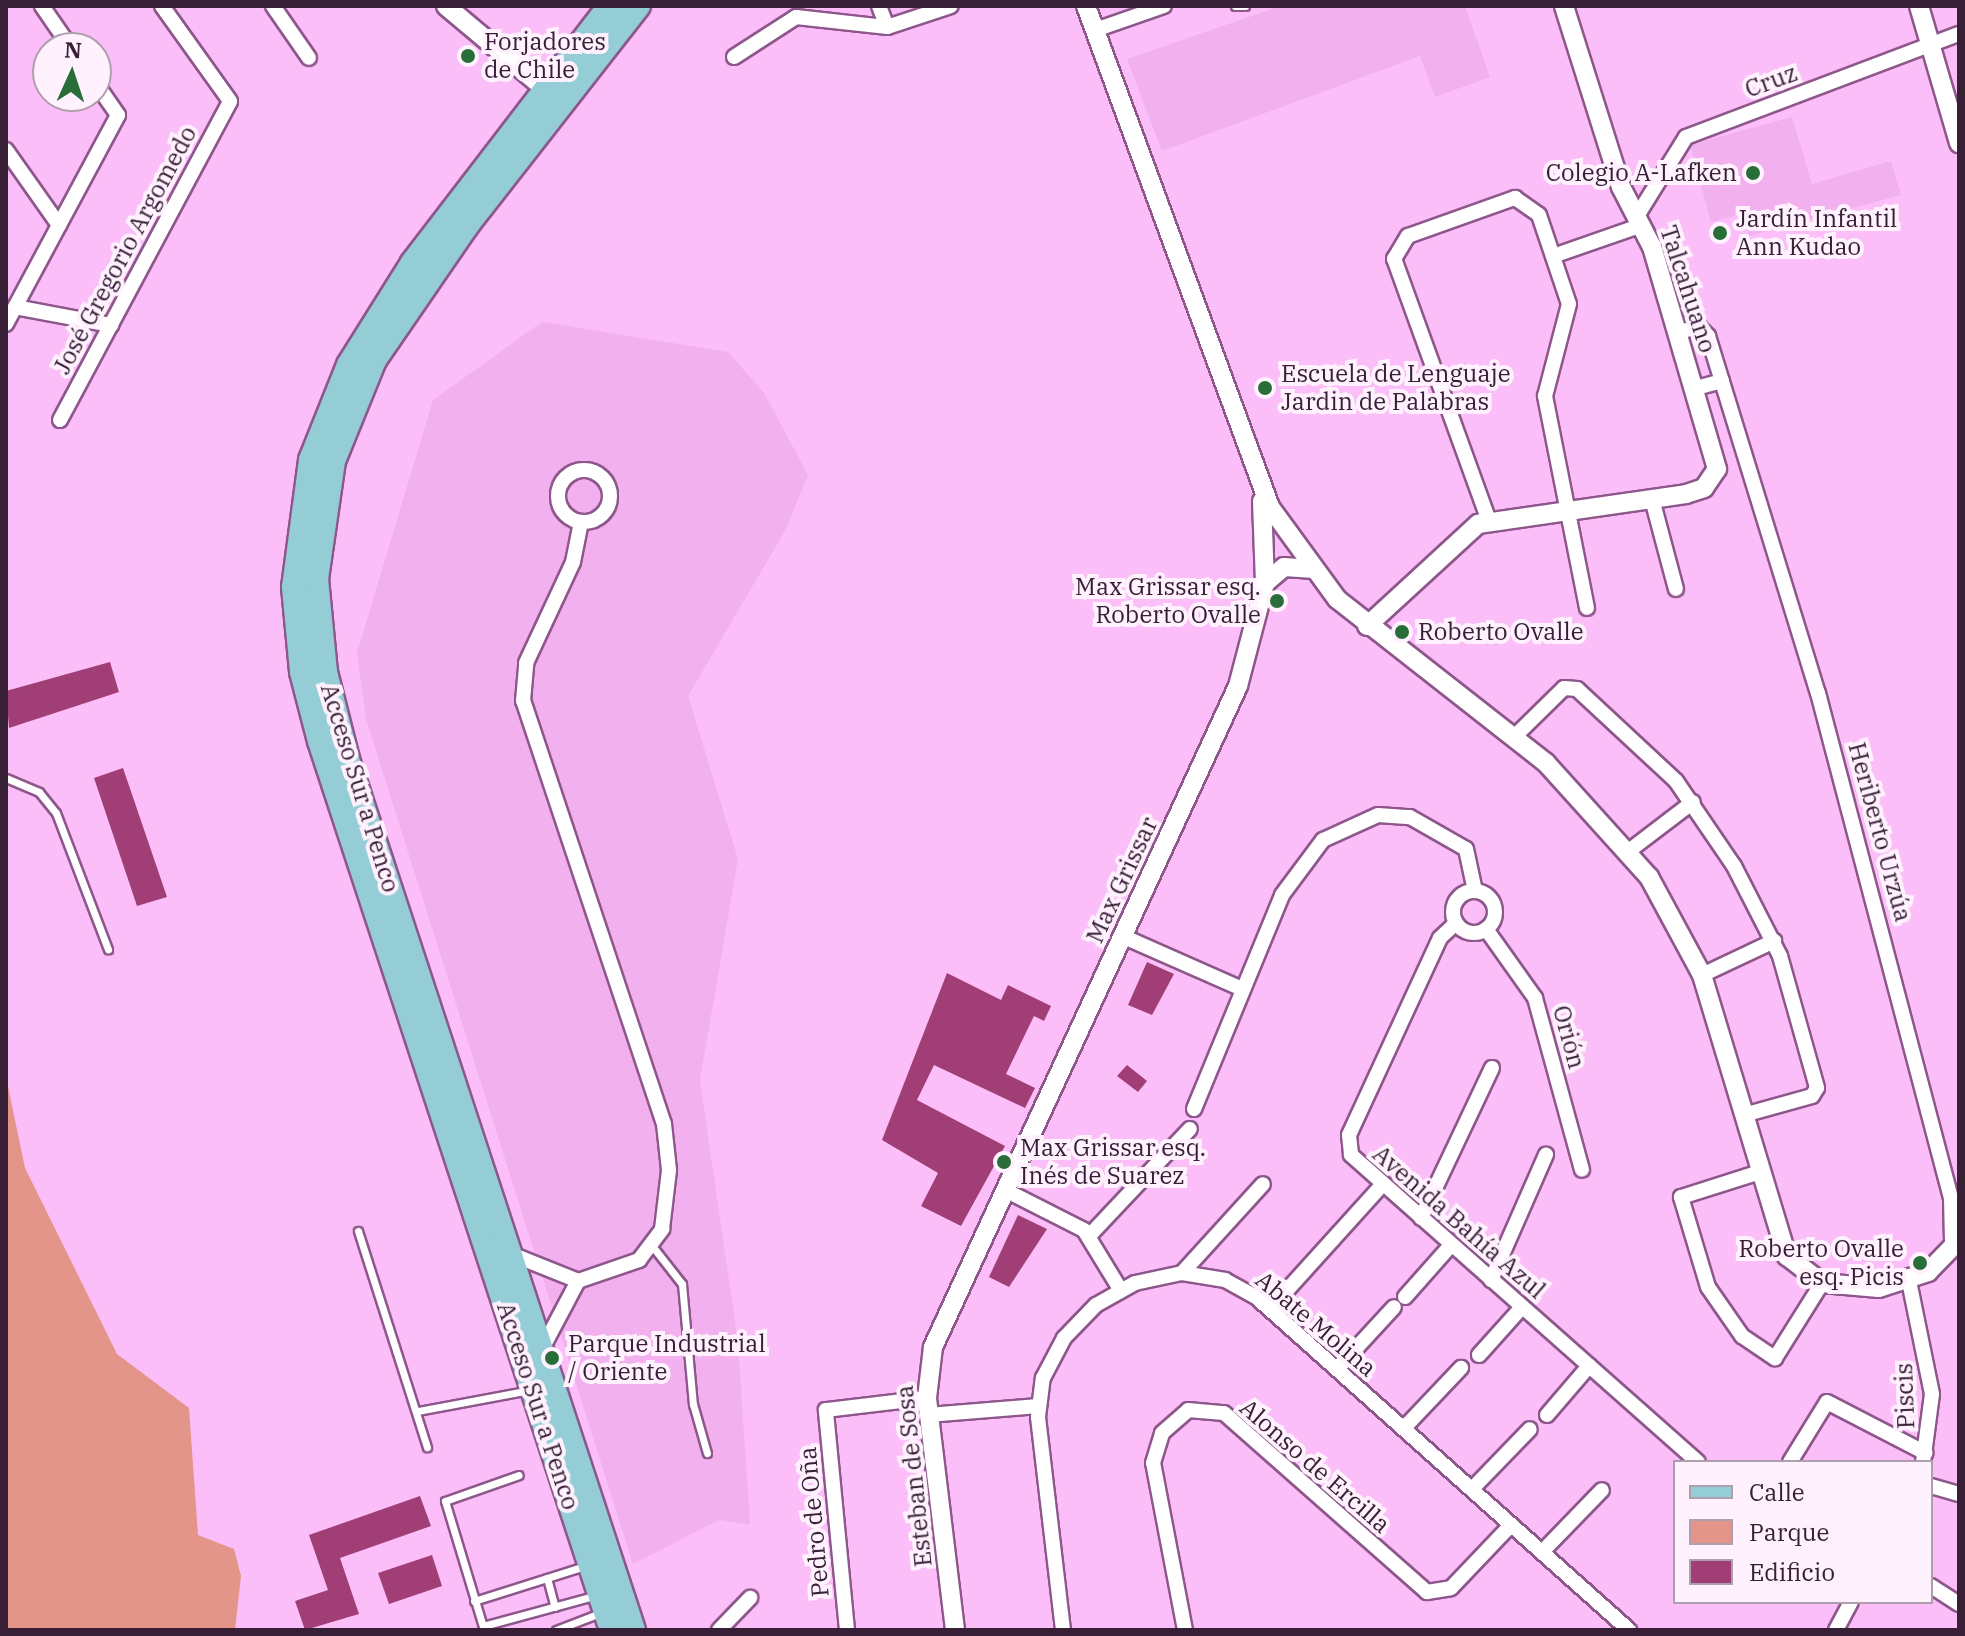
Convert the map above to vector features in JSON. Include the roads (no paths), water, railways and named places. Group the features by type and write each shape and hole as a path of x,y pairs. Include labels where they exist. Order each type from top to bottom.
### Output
{"main road":[{"name":"Acceso Sur a Penco","path":"605,1612 320,741 302,672 294,587 307,474 344,375 413,263 610,6"},
{"name":"Acceso Sur a Penco","path":"633,1630 339,730 321,641 316,547 333,461 374,360 466,226 638,6"}],"street":[{"path":"42,6 60,32"},
{"name":"José Gregorio Argomedo","path":"60,420 230,101 162,6"},
{"path":"273,6 309,58"},
{"path":"446,6 546,90"},
{"path":"879,6 887,27"},
{"path":"734,57 804,16 887,27 951,6"},
{"path":"1086,6 1259,486 1311,569 1367,626 1514,737 1630,850 1702,975 1787,1256 1822,1283 1863,1289 1909,1281"},
{"path":"1095,30 1164,6"},
{"name":"Talcahuano","path":"1564,6 1610,154 1640,220 1716,453 1717,469 1704,488 1652,499"},
{"path":"1919,6 1959,143"},
{"name":"Cruz","path":"1640,220 1686,137 1959,34"},
{"path":"6,324 118,115 112,107"},
{"path":"6,150 59,225"},
{"path":"1489,521 1395,252 1408,236 1515,198 1536,209 1569,304 1545,396 1587,608"},
{"path":"1553,256 1640,220"},
{"path":"15,307 111,325"},
{"name":"Heriberto Urzúa","path":"1678,332 1703,328 1722,381 1838,767 1951,1198 1956,1241 1933,1268 1909,1281"},
{"path":"1696,388 1722,381"},
{"name":"Max Grissar","path":"1005,1190 1238,686 1265,583 1259,486"},
{"path":"1367,626 1464,534 1489,521 1652,499 1676,589"},
{"path":"508,1252 578,1281 630,1264 653,1247 665,1207 667,1134 523,701 526,663 569,573 581,522"},
{"path":"1265,583 1284,567 1311,569"},
{"path":"1514,737 1560,691 1574,687 1641,744 1693,802 1774,941 1817,1088 1812,1096 1744,1115"},
{"path":"1630,850 1693,802"},
{"path":"1194,1109 1242,989 1302,861 1332,834 1368,818 1410,817 1460,843 1473,862 1475,891 1494,907 1486,929 1469,932 1456,923"},
{"name":"Avenida Bahía Azul","path":"1475,891 1457,899 1456,923 1440,938 1347,1141 1351,1155 1696,1460"},
{"name":"Orión","path":"1486,929 1535,998 1582,1170"},
{"path":"1122,936 1242,989"},
{"path":"1702,975 1774,941"},
{"path":"1421,1218 1492,1068"},
{"path":"1089,1236 1190,1129"},
{"path":"1491,1280 1546,1155"},
{"path":"1760,1172 1681,1197 1713,1296 1742,1336 1775,1358 1822,1283"},
{"path":"1182,1273 1263,1184"},
{"path":"1270,1309 1383,1184"},
{"path":"1005,1190 1089,1236 1120,1289"},
{"name":"Esteban de Sosa","path":"955,1630 928,1406 937,1334 1005,1190"},
{"path":"1337,1369 1451,1245"},
{"name":"Abate Molina","path":"1063,1630 1038,1406 1064,1338 1120,1289 1182,1273 1225,1280 1270,1309 1629,1630"},
{"path":"541,1353 578,1281"},
{"name":"Piscis","path":"1909,1281 1932,1394 1924,1458"},
{"path":"1479,1355 1522,1307"},
{"path":"1547,1415 1589,1366"},
{"path":"1404,1428 1461,1368"},
{"path":"1791,1460 1827,1402 1924,1458"},
{"path":"928,1406 1038,1406"},
{"name":"Pedro de Oña","path":"847,1630 826,1410 928,1406"},
{"name":"Alonso de Ercilla","path":"1185,1630 1153,1463 1162,1433 1188,1410 1224,1413 1427,1592 1451,1588 1511,1525"},
{"path":"1472,1489 1530,1429"},
{"path":"1933,1487 1959,1494"},
{"path":"1542,1552 1602,1490"},
{"path":"1933,1587 1958,1599"},
{"path":"719,1630 750,1598"},
{"path":"1836,1630 1850,1604"}],"lane":[{"path":"1235,6 1245,6"},
{"path":"6,778 39,792 56,813 108,949"},
{"path":"358,1231 427,1447"},
{"path":"653,1247 682,1284 691,1389 707,1453"},
{"path":"418,1411 532,1389"},
{"path":"519,1475 445,1501 484,1628 555,1607 605,1612"},
{"path":"474,1601 590,1565"},
{"path":"547,1578 555,1607"},
{"path":"556,1630 605,1612"}],"place":[{"name":"Forjadores de Chile","path":"468,56"},
{"name":"Colegio A-Lafken","path":"1753,173"},
{"name":"Jardín Infantil Ann Kudao","path":"1720,233"},
{"name":"Escuela de Lenguaje Jardin de Palabras","path":"1265,388"},
{"name":"Max Grissar esq. Roberto Ovalle","path":"1277,601"},
{"name":"Roberto Ovalle","path":"1402,632"},
{"name":"Max Grissar esq. Inés de Suarez","path":"1004,1162"},
{"name":"Roberto Ovalle esq. Picis","path":"1920,1263"},
{"name":"Parque Industrial / Oriente","path":"552,1358"}]}
